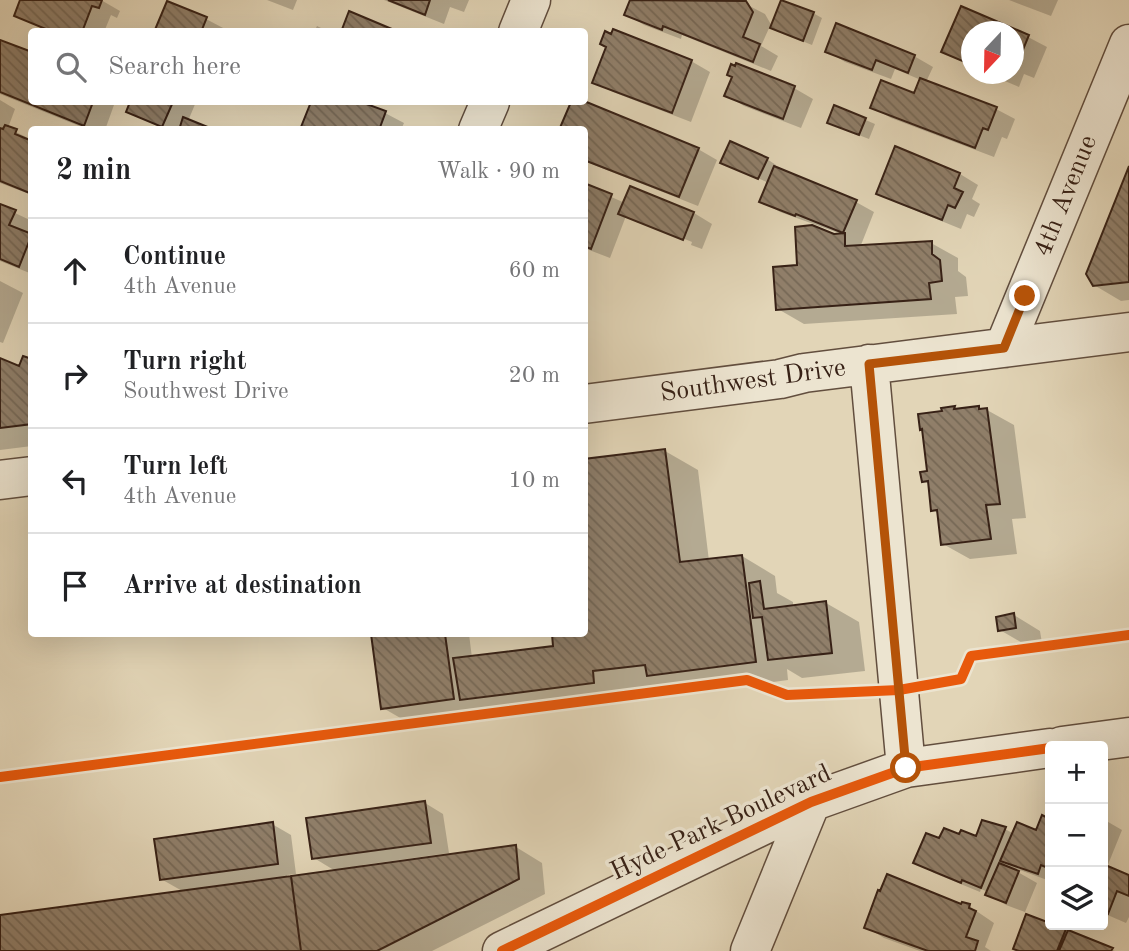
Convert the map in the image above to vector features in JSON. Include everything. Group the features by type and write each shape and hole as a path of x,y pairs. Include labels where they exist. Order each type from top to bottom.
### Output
{"street":[{"path":"520,28 531,0"},
{"name":"4th Avenue","path":"1004,348 1129,44"},
{"path":"480,126 488,105"},
{"name":"Southwest Drive","path":"588,403 779,379 869,364 1129,332"},
{"path":"869,364 906,768"},
{"path":"0,480 28,476"},
{"path":"1099,741 1129,737"},
{"name":"Hyde Park Boulevard","path":"502,951 811,802 906,768 1045,749"},
{"path":"750,951 811,802"}],"building":[{"path":"20,0 102,0 99,8 92,6 84,28 43,28 14,16"},
{"path":"388,0 430,0 425,15"},
{"path":"630,0 746,1 753,12 743,37 760,44 753,62 663,26 662,30 624,15"},
{"path":"781,0 814,12 803,41 770,28"},
{"path":"167,1 207,17 203,28 156,28"},
{"path":"961,6 996,21 961,21 961,60 941,52"},
{"path":"349,11 389,28 343,28"},
{"path":"836,23 915,55 908,73 876,60 872,70 825,52"},
{"path":"613,29 692,60 672,113 592,83 606,47 600,44 605,31 611,34"},
{"path":"1024,33 1029,35 1024,47"},
{"path":"0,40 28,50 28,103 0,92"},
{"path":"736,63 795,86 783,119 724,96 732,77 727,75 731,64 735,66"},
{"path":"920,78 997,107 988,130 983,128 975,148 870,108 881,80 914,93"},
{"path":"588,103 699,148 679,197 588,162 588,126 561,126 570,105 588,105"},
{"path":"32,105 92,105 84,126"},
{"path":"129,105 172,105 162,126 126,112"},
{"path":"310,105 369,105 386,111 380,126 301,126"},
{"path":"834,105 866,118 859,135 827,123"},
{"path":"183,117 205,126 180,126"},
{"path":"5,125 17,129 15,134 28,139 28,192 0,181 0,128 3,129"},
{"path":"730,141 768,158 758,179 720,163"},
{"path":"895,146 960,173 954,188 963,192 955,208 948,205 942,220 876,194"},
{"path":"774,166 857,200 843,233 759,202"},
{"path":"1129,166 1129,282 1093,286 1086,274"},
{"path":"588,185 612,194 591,249 588,248"},
{"path":"630,186 694,212 683,240 618,214"},
{"path":"0,204 16,210 9,225 28,232 28,244 19,267 0,259"},
{"path":"812,225 834,234 845,233 845,246 932,241 932,254 940,260 942,281 929,283 931,299 776,310 773,267 797,265 795,227"},
{"path":"23,356 28,358 28,424 0,428 0,358 19,366"},
{"path":"955,406 954,409 979,406 979,409 987,408 1000,504 986,505 991,539 941,545 937,510 931,511 928,481 922,482 920,472 927,471 918,414 942,411 941,408"},
{"path":"665,449 680,562 742,555 756,662 647,676 645,665 593,671 594,683 460,700 453,658 553,646 552,637 588,637 588,459"},
{"path":"760,581 764,609 826,601 832,653 768,660 762,617 753,618 749,583"},
{"path":"1014,613 1016,628 998,631 996,617"},
{"path":"371,637 445,637 454,699 381,709"},
{"path":"425,801 431,843 312,859 306,818"},
{"path":"1042,815 1045,816 1045,867 1041,865 1038,874 1000,861 1017,822 1036,830"},
{"path":"982,820 1006,827 981,888 962,880 961,883 913,863 926,833 939,838 944,828 959,834 961,830 976,836"},
{"path":"273,822 278,864 160,880 154,839"},
{"path":"516,845 519,879 377,951 301,951 291,876"},
{"path":"999,863 1019,871 1006,903 985,895"},
{"path":"1108,866 1129,875 1129,896 1117,891 1108,914"},
{"path":"887,874 961,904 970,904 969,908 976,911 966,937 978,941 975,951 928,951 864,928"},
{"path":"291,876 301,951 0,951 0,915"},
{"path":"1026,914 1045,921 1045,930 1066,930 1057,951 1013,949"},
{"path":"1068,930 1113,948 1111,951 1059,951"}],"cycle path":[{"path":"0,777 747,680 787,695 899,690 961,679 971,656 1129,635"},
{"path":"502,951 811,802 906,768 1045,749"}],"route":[{"path":"906,768 869,364 1004,348 1025,296"}]}
